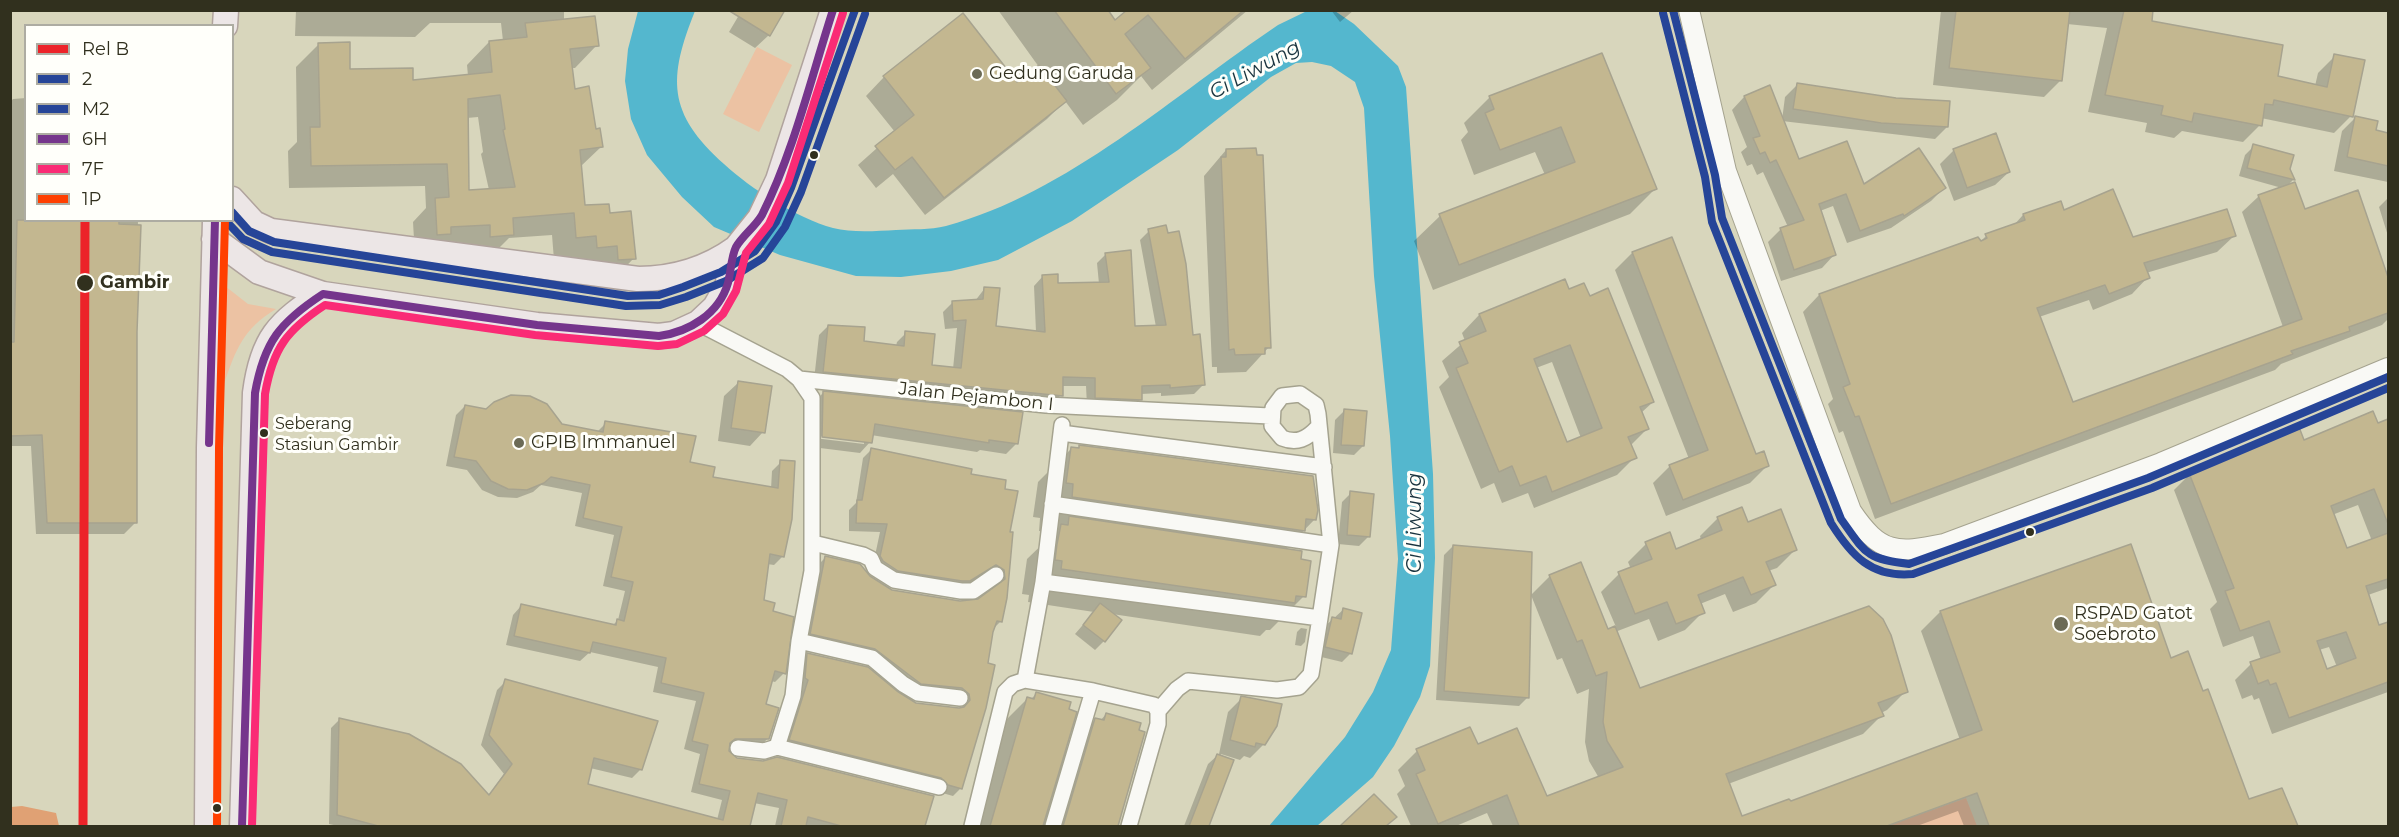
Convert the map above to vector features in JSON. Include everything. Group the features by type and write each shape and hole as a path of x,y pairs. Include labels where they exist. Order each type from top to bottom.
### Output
{"main road":[{"path":"234,201 254,223 279,232 638,279 662,279 685,274 717,262 737,247 760,218 778,180 833,10"},
{"path":"214,230 259,272 323,294 537,325 660,336 674,334 698,323 715,307 727,286 737,247"},
{"path":"207,826 209,448 214,230"},
{"path":"242,826 255,393 258,368 265,347 276,329 298,310 323,294"},
{"path":"207,801 216,791 226,786 236,790 242,801"}],"street":[{"path":"1689,10 1726,171 1851,511 1862,529 1881,545 1911,551 1944,544 2161,463 2388,368"},
{"name":"Jalan Pejambon I","path":"698,323 787,369 799,380 1046,405 1270,416"},
{"path":"777,747 793,696 799,641 812,571 812,398 799,380"},
{"path":"1158,711 1177,689 1188,681 1277,690 1299,687 1311,674 1331,545 1316,405 1300,394 1282,396 1270,416 1275,433 1289,441 1305,439 1318,427"},
{"path":"1025,680 1043,582 1061,429 1324,467"},
{"path":"1052,504 1331,545"},
{"path":"813,543 863,555 871,559 875,568 894,580 915,584 973,591 996,575"},
{"path":"1043,582 1320,618"},
{"path":"799,641 872,658 903,684 918,693 960,698"},
{"path":"972,826 1005,692 1013,684 1025,680 1094,691 1154,705 1158,711 1158,724 1129,826"},
{"path":"1053,826 1094,691"},
{"path":"738,748 764,751 777,747 939,787"}],"shaded area":[{"path":"757,47 792,65 759,132 723,114"},
{"path":"225,286 248,304 276,309 248,332 237,350 224,384"},
{"path":"1966,798 1977,826 1887,826"},
{"path":"22,806 56,813 59,826 11,826 11,807"}],"water":[{"name":"Ci Liwung","path":"1309,10 1335,11 1354,24 1398,66 1406,87 1433,474 1435,558 1430,666 1420,697 1394,746 1373,777 1317,826 1269,826 1345,737 1373,692 1391,650 1398,559 1390,436 1374,276 1364,108 1355,82 1331,66 1312,62 1296,63 1271,77 1178,150 1072,221 998,260 951,271 901,277 856,276 780,255 714,227 682,197 647,155 631,119 625,81 628,49 638,11 695,11 680,56 677,75 678,94 683,111 692,128 705,146 724,164 775,202 833,228 864,231 934,228 991,211 1035,191 1119,139 1278,25"}],"building":[{"path":"728,10 785,10 770,36"},
{"path":"1054,10 1108,10 1115,20 1127,10 1244,10 1185,59 1148,15 1125,34 1151,68 1116,94"},
{"path":"1956,10 2070,10 2062,81 1949,68"},
{"path":"2124,10 2153,10 2152,21 2283,45 2278,76 2327,87 2334,54 2365,60 2353,117 2274,100 2273,105 2265,104 2262,126 2194,113 2192,122 2161,115 2163,106 2105,95"},
{"path":"963,13 1017,82 1039,65 1067,101 944,198 912,157 895,170 875,146 914,115 883,76"},
{"path":"595,16 599,46 570,49 575,89 589,86 596,129 600,128 603,147 580,150 585,205 609,204 610,213 631,211 636,259 618,260 617,246 597,248 596,236 576,238 574,213 513,218 514,235 490,237 490,225 451,227 451,234 437,235 435,198 449,197 447,164 311,166 310,127 320,127 318,43 350,42 350,69 413,68 413,80 492,72 489,41 527,37 525,23","holes":["500,95 505,129 503,130 515,187 469,190 468,99"]},
{"path":"1602,53 1657,189 1459,265 1439,214 1575,162 1561,127 1500,150 1485,113 1494,109 1489,96"},
{"path":"1797,83 1896,98 1950,101 1948,127 1881,123 1793,109"},
{"path":"1770,85 1799,159 1847,141 1864,184 1919,148 1946,188 1904,216 1903,214 1860,231 1846,194 1819,204 1836,255 1794,270 1780,228 1804,220 1776,160 1770,163 1765,152 1760,154 1753,138 1760,136 1744,96"},
{"path":"2355,116 2378,121 2376,130 2388,133 2388,166 2347,157"},
{"path":"1996,133 2010,172 1967,188 1953,149"},
{"path":"2253,144 2294,155 2290,169 2295,180 2247,168"},
{"path":"1256,148 1257,155 1263,155 1271,348 1265,348 1265,354 1235,355 1234,349 1229,350 1221,157 1226,157 1226,149"},
{"path":"2295,182 2305,209 2358,190 2388,277 2388,313 2349,327 2350,331 2291,351 2293,354 1891,504 1859,416 1855,417 1843,387 1850,384 1819,294 1978,237 1981,241 1987,238 1985,234 2025,220 2023,214 2061,201 2064,210 2113,189 2133,237 2227,209 2236,236 2144,263 2150,278 2109,294 2105,285 2037,308 2073,402 2302,319 2258,195"},
{"path":"17,220 24,220 24,222 119,222 119,224 141,225 137,332 137,523 47,523 42,435 10,436 10,342 14,342"},
{"path":"1166,225 1168,233 1179,231 1186,264 1193,335 1200,334 1205,385 1170,388 1170,385 1142,386 1142,400 1095,398 1095,378 1063,377 1063,396 823,372 828,325 865,327 864,341 904,346 905,331 935,334 932,365 961,368 966,320 953,321 952,301 983,299 984,287 1000,288 996,326 1045,332 1042,275 1058,274 1058,283 1109,282 1105,253 1131,250 1135,326 1166,325 1148,229"},
{"path":"1672,237 1756,454 1764,451 1769,466 1683,500 1669,465 1708,450 1632,252"},
{"path":"1565,279 1569,289 1584,283 1590,296 1608,288 1654,402 1640,407 1649,429 1628,437 1637,458 1552,492 1546,476 1520,486 1512,466 1499,472 1456,368 1468,363 1459,342 1486,331 1479,314","holes":["1570,345 1602,428 1567,442 1534,359"]},
{"path":"738,381 772,386 765,433 731,428"},
{"path":"823,391 1023,412 1018,444 989,440 989,443 875,424 872,443 822,437"},
{"path":"511,395 530,396 547,404 562,424 603,432 605,421 696,436 690,462 715,467 713,477 778,488 780,460 795,461 792,519 784,557 770,554 764,600 775,603 773,611 794,617 786,674 775,671 766,704 779,708 769,739 735,739 730,743 729,751 737,758 763,761 777,757 934,796 925,826 841,826 808,817 806,826 781,826 787,800 758,793 750,826 378,826 337,815 339,718 409,734 461,764 489,795 512,764 489,735 505,679 658,721 642,770 594,758 588,784 723,820 730,791 699,784 708,745 692,741 704,693 661,683 666,658 593,642 590,653 514,636 521,604 616,625 617,619 624,621 633,582 611,577 622,527 583,518 590,485 551,477 544,483 527,490 508,489 491,481 476,461 454,457 465,405 486,409 494,402"},
{"path":"1344,409 1367,411 1364,446 1341,445"},
{"path":"2373,411 2378,423 2388,419 2388,524 2374,489 2331,506 2347,548 2388,533 2388,579 2366,586 2379,625 2388,622 2388,682 2289,718 2276,683 2270,685 2268,680 2258,684 2250,662 2280,652 2269,621 2240,631 2225,591 2234,588 2189,473 2299,427 2304,440","holes":["2346,632 2356,658 2327,669 2317,641"]},
{"path":"1079,445 1313,476 1318,510 1316,520 1306,519 1305,531 1072,497 1073,484 1066,483 1071,447 1079,448"},
{"path":"871,448 972,469 971,474 1006,480 1005,489 1018,491 1010,532 1013,532 1007,598 1002,622 997,621 993,632 988,663 995,665 986,708 962,789 948,785 941,778 789,740 808,680 805,678 807,653 868,667 916,703 959,708 964,707 970,700 969,694 962,688 921,684 875,649 810,634 825,556 860,564 870,576 892,590 960,601 978,599 1005,579 1004,570 996,565 970,581 962,581 898,571 883,561 880,556 887,524 856,523 857,500 862,500"},
{"path":"1350,491 1374,494 1370,537 1347,535"},
{"path":"1742,507 1748,522 1781,509 1797,550 1766,562 1776,585 1751,595 1743,577 1698,595 1705,613 1676,624 1667,602 1635,614 1618,572 1652,559 1645,542 1670,532 1676,549 1722,530 1717,517"},
{"path":"1069,516 1302,551 1301,559 1311,561 1306,597 1296,596 1295,603 1061,569 1062,561 1055,560 1057,544 1061,524 1068,525"},
{"path":"2131,544 2171,658 2188,651 2203,691 2208,689 2249,799 2282,788 2298,826 1989,826 1977,793 1887,826 1519,826 1507,795 1438,824 1416,774 1425,770 1416,749 1470,727 1478,744 1517,728 1547,796 1623,767 1607,741 1603,722 1607,672 1596,676 1582,640 1577,642 1549,575 1581,562 1608,629 1615,626 1640,688 1869,606 1883,619 1891,635 1908,692 1878,703 1884,716 1726,774 1742,816 1789,799 1791,801 1982,730 1940,611"},
{"path":"1453,545 1532,552 1529,698 1444,691"},
{"path":"1100,603 1122,620 1105,642 1083,625"},
{"path":"1343,608 1362,613 1352,654 1325,647 1332,617 1341,619"},
{"path":"1036,692 1071,702 1069,709 1077,712 1043,826 990,826 1027,697 1034,699"},
{"path":"1241,696 1282,704 1277,726 1265,745 1256,743 1255,747 1230,740"},
{"path":"1106,713 1141,723 1139,730 1145,732 1118,826 1063,826 1095,718 1104,720"},
{"path":"1217,754 1234,760 1209,826 1189,826"},
{"path":"1374,794 1397,817 1386,826 1340,826"}],"rail line":[{"name":"B","path":"83,826 85,222"}],"transit line":[{"name":"6H","path":"242,826 255,393 263,360 276,335 296,314 323,294 537,325 659,336 692,326 718,304 728,283 736,247 762,215 773,191 793,140 833,10"},
{"name":"2","path":"234,214 249,231 274,242 628,296 659,295 721,272 755,251 776,222 791,188 855,10"},
{"name":"2","path":"1673,10 1715,175 1722,218 1841,519 1862,547 1875,557 1909,564 2148,478 2388,377"},
{"name":"7F","path":"252,826 265,394 277,352 291,332 325,305 535,335 658,346 677,344 704,331 723,314 736,291 746,253 769,224 788,183 843,13"},
{"name":"M2","path":"1663,13 1705,177 1712,222 1831,523 1846,545 1874,568 1885,572 1913,574 2152,488 2388,388"},
{"name":"M2","path":"227,222 243,239 272,252 626,306 660,305 686,297 726,281 763,258 785,227 801,192 865,14"},
{"name":"6H","path":"209,443 215,222"},
{"name":"1P","path":"217,826 219,448 225,222"}],"place":[{"name":"Gedung Garuda","path":"977,74"},
{"name":"Gambir","path":"85,283"},
{"name":"Seberang Stasiun Gambir","path":"264,433"},
{"name":"GPIB Immanuel","path":"519,443"},
{"name":"RSPAD Gatot Soebroto","path":"2061,624"}]}
